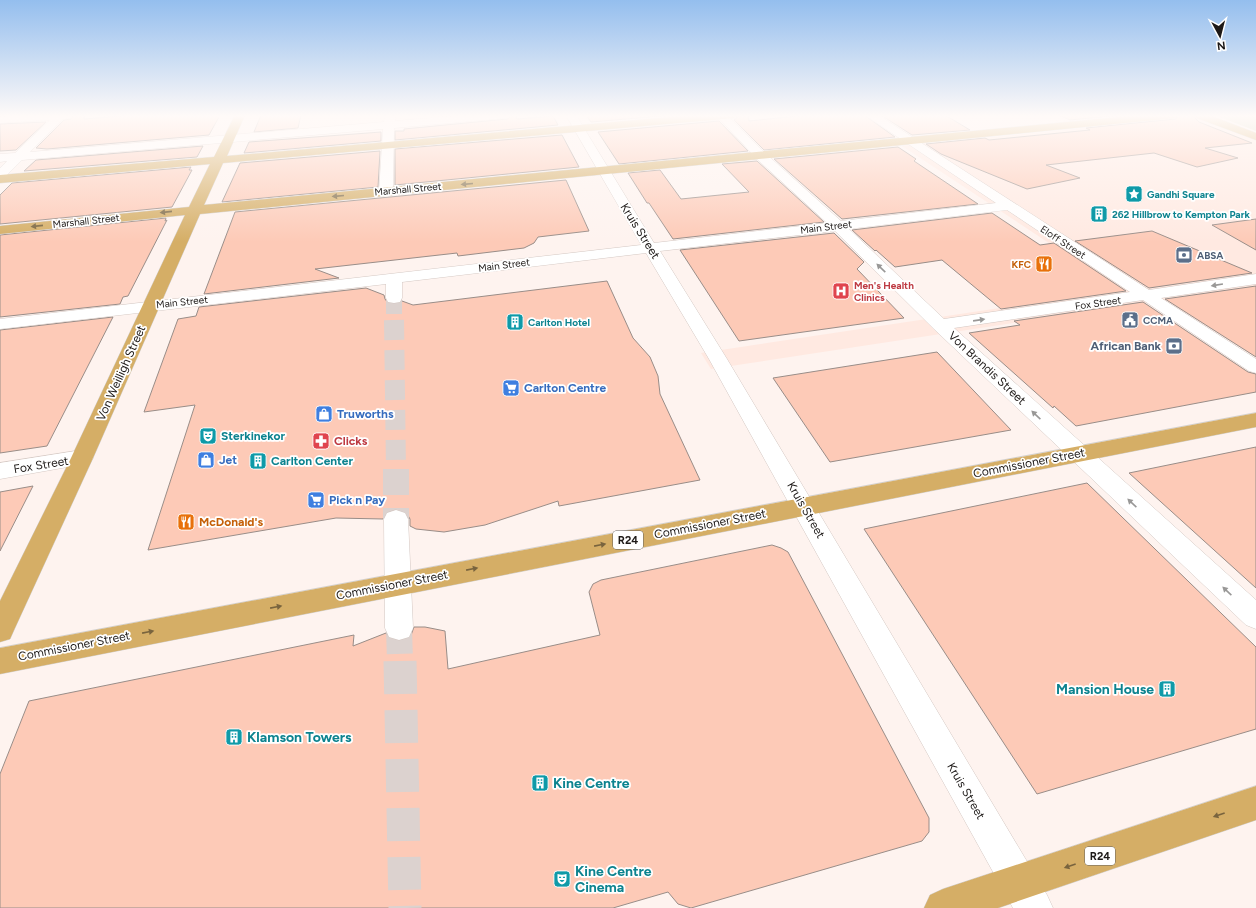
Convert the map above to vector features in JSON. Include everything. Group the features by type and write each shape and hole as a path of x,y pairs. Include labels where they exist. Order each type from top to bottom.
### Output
{"main road":[{"path":"0,179 251,157"},
{"name":"Marshall Street","path":"0,230 747,157"},
{"name":"Von Weilligh Street","path":"0,630 82,458 219,160"},
{"name":"Commissioner Street","path":"0,661 398,583 1256,420"},
{"name":"R24","path":"943,908 1026,896 1256,802"}],"street":[{"path":"0,158 12,157"},
{"path":"0,175 19,157"},
{"path":"386,192 387,157"},
{"name":"Kruis Street","path":"595,157 718,359 804,506 1026,896"},
{"name":"Von Brandis Street","path":"763,157 837,225 940,325 1256,617"},
{"name":"Eloff Street","path":"934,157 1256,367"},
{"name":"Main Street","path":"0,324 1009,206"},
{"path":"394,278 394,298"},
{"name":"Fox Street","path":"940,325 1256,279"},
{"name":"Fox Street","path":"0,471 82,458"},
{"path":"396,519 400,628"}],"shaded area":[{"path":"919,157 1256,157 1256,357 1165,300 711,369 701,353 1120,290"}],"building":[{"path":"67,157 192,157 24,171 36,160"},
{"path":"306,157 380,157 378,187 222,202 240,163"},
{"path":"395,157 574,157 579,167 395,185"},
{"path":"615,157 685,157 619,164"},
{"path":"791,157 914,157 916,159 914,161 978,204 842,219 774,159"},
{"path":"949,157 1115,157 1046,165 1080,178 1027,189"},
{"path":"1167,157 1238,158 1197,167"},
{"path":"757,161 824,222 673,239 649,203 647,203 628,173 660,170 681,199 749,192 722,164"},
{"path":"191,167 189,170 192,170 172,207 0,224 0,195 12,183"},
{"path":"566,180 589,231 538,237 534,243 524,248 458,256 457,253 315,269 339,278 204,294 235,212"},
{"path":"992,213 1040,245 1054,243 1126,291 1001,309 942,260 895,267 852,230"},
{"path":"166,218 165,221 167,220 128,296 123,297 120,304 0,317 0,235"},
{"path":"1256,219 1256,250 1212,225"},
{"name":"ABSA","path":"1152,231 1252,273 1149,288 1075,241"},
{"path":"834,233 864,262 857,269 904,318 739,341 680,250"},
{"path":"607,281 633,338 650,357 658,376 660,394 700,480 559,506 558,501 485,525 444,532 416,529 410,526 410,519 406,512 396,509 387,512 383,519 336,518 148,550 195,405 144,412 178,319 196,316 199,307 366,288 384,295 388,303 400,303 402,301 413,305"},
{"path":"1256,286 1256,357 1165,299"},
{"path":"1143,302 1248,372 1256,374 1256,392 1076,426 1054,406 1053,408 969,333 1020,325 1014,321"},
{"path":"113,317 47,446 0,453 0,330"},
{"path":"937,352 1011,430 830,462 773,378"},
{"path":"1256,447 1256,588 1129,473"},
{"path":"1087,483 1256,647 1256,729 1037,794 864,529"},
{"path":"33,486 0,551 0,492"},
{"path":"772,545 788,552 929,818 929,832 922,841 691,908 678,904 668,892 613,908 0,908 0,774 29,701 354,635 353,646 386,633 389,638 399,641 410,638 414,627 425,627 445,631 448,669 600,635 589,592 593,584 601,580"}],"tunnel":[{"path":"394,298 394,320"},
{"path":"394,320 396,470"},
{"path":"396,470 396,519"},
{"path":"399,628 400,662"},
{"path":"400,661 405,908"}],"place":[{"name":"Gandhi Square","path":"1134,194"},
{"name":"262 Hillbrow to Kempton Park","path":"1099,214"},
{"name":"ABSA","path":"1184,255"},
{"name":"KFC","path":"1044,264"},
{"name":"Men's Health Clinics","path":"841,291"},
{"name":"CCMA","path":"1130,320"},
{"name":"Carlton Hotel","path":"515,322"},
{"name":"African Bank","path":"1174,346"},
{"name":"Carlton Centre","path":"511,388"},
{"name":"Truworths","path":"324,414"},
{"name":"Sterkinekor","path":"208,436"},
{"name":"Clicks","path":"321,441"},
{"name":"Jet","path":"206,460"},
{"name":"Carlton Center","path":"258,461"},
{"name":"Pick n Pay","path":"316,500"},
{"name":"McDonald's","path":"186,522"},
{"name":"Mansion House","path":"1167,689"},
{"name":"Klamson Towers","path":"234,737"},
{"name":"Kine Centre","path":"540,783"},
{"name":"Kine Centre Cinema","path":"562,879"}]}
